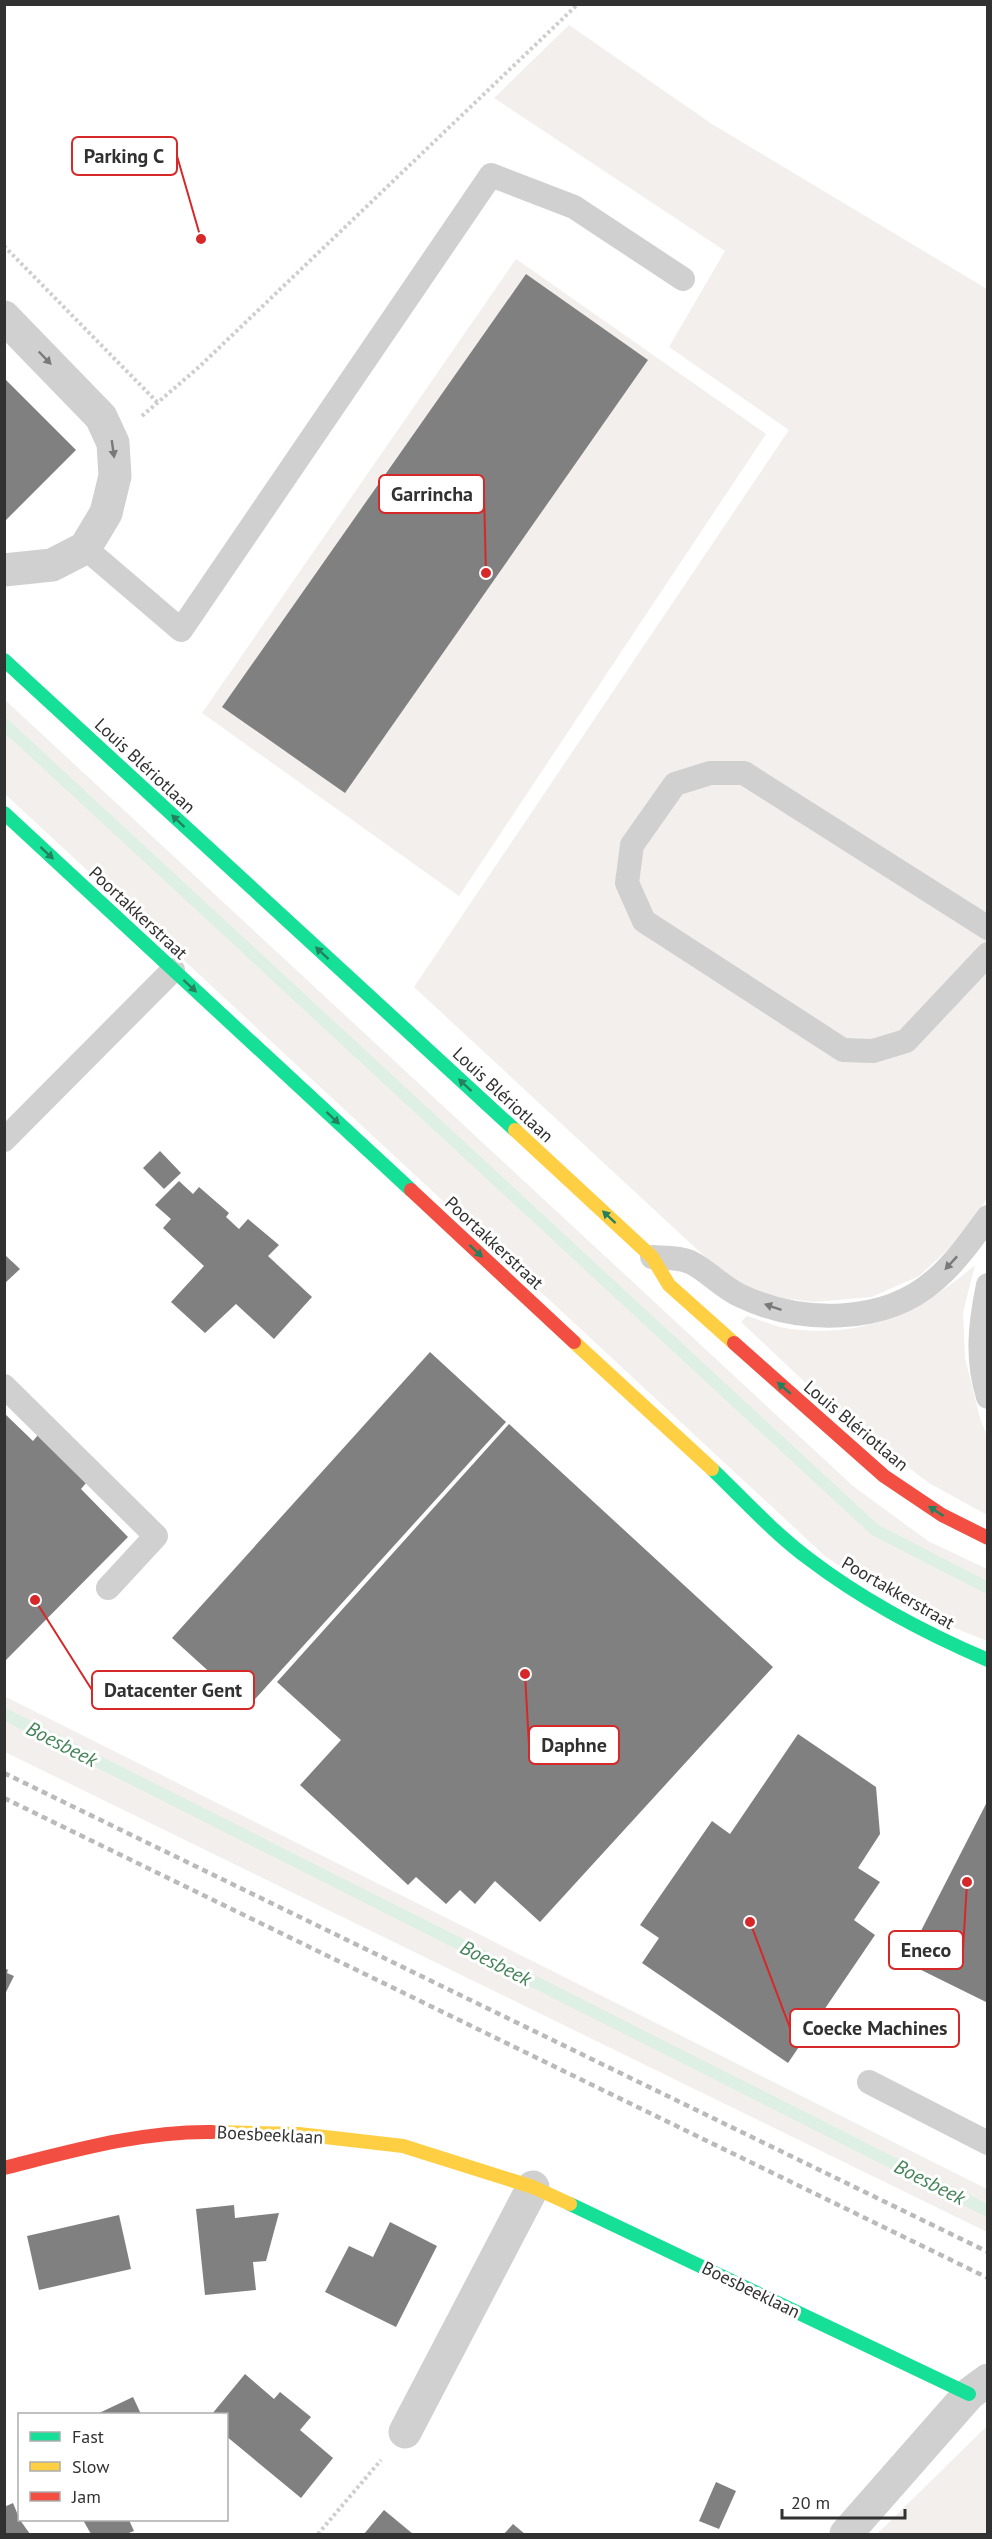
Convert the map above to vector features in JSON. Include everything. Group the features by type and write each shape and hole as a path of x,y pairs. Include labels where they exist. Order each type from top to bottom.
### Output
{"street":[{"path":"4,317 100,417 113,443 115,476 106,513 85,548 52,566 4,570"},
{"name":"Louis Blériotlaan","path":"4,660 652,1257 669,1286 884,1476 942,1515 987,1538"},
{"name":"Poortakkerstraat","path":"4,813 807,1558 852,1592 929,1635 987,1660"},
{"name":"Boesbeeklaan","path":"4,2168 100,2144 193,2132 298,2134 403,2146 532,2187 978,2387"},
{"path":"405,2432 532,2187"},
{"path":"846,2535 978,2387"}],"lane":[{"path":"85,548 181,630 490,175 574,207 683,279"},
{"path":"987,928 744,773 710,773 675,784 632,845 627,884 644,921 843,1050 873,1051 906,1041 987,954"},
{"path":"4,1140 173,970"},
{"path":"652,1257 690,1262 740,1296 797,1315 847,1316 895,1304 934,1281 967,1246 987,1217"},
{"path":"987,1285 979,1328 982,1379 987,1397"},
{"path":"4,1386 156,1536 108,1588"},
{"path":"869,2082 985,2135"}],"path":[{"path":"113,443 157,402 199,368 578,4"},
{"path":"4,246 157,402"},
{"path":"318,2535 405,2432"}],"shaded area":[{"path":"569,25 712,124 987,289 987,1198 962,1237 919,1276 872,1297 814,1302 765,1296 730,1280 414,987 789,430 669,347 725,251 494,98"},
{"path":"516,259 766,434 459,896 202,713"},
{"path":"4,699 853,1486 928,1541 987,1569 987,1641 905,1604 826,1557 5,794"},
{"path":"975,1265 963,1313 965,1358 980,1418 987,1436 987,1515 929,1483 843,1418 741,1322 747,1316 785,1328 818,1331 868,1325 891,1318 934,1296"},
{"path":"4,1696 987,2189 987,2232 5,1752"},
{"path":"987,2426 987,2534 877,2534 985,2428"}],"building":[{"path":"526,274 648,360 345,793 222,707"},
{"path":"4,378 76,450 4,522"},
{"path":"160,1151 181,1173 164,1189 143,1168"},
{"path":"179,1181 193,1194 199,1187 229,1213 226,1217 239,1229 248,1219 279,1245 268,1256 312,1297 274,1339 236,1304 205,1333 171,1302 204,1266 163,1228 171,1219 155,1205"},
{"path":"4,1254 20,1269 4,1284"},
{"path":"430,1352 506,1422 248,1707 172,1638"},
{"path":"4,1413 33,1441 38,1435 86,1483 81,1489 128,1537 4,1662"},
{"path":"509,1424 773,1667 540,1922 495,1881 475,1904 460,1890 446,1904 416,1877 408,1885 300,1785 341,1740 277,1682"},
{"path":"798,1734 876,1787 880,1834 858,1868 880,1882 854,1920 875,1935 788,2063 642,1963 659,1938 640,1925 712,1821 730,1834"},
{"path":"987,1802 987,1999 986,2002 905,1962"},
{"path":"4,1968 8,1970 7,1973 14,1976 4,1996"},
{"path":"234,2205 235,2218 279,2213 266,2261 253,2262 256,2290 205,2295 196,2209"},
{"path":"119,2215 131,2269 39,2290 27,2236"},
{"path":"390,2222 437,2246 396,2327 325,2292 349,2246 373,2257"},
{"path":"245,2374 274,2399 280,2392 311,2417 300,2430 333,2458 301,2498 228,2438 228,2413 213,2413"},
{"path":"133,2397 141,2413 99,2413"},
{"path":"716,2482 736,2491 719,2529 699,2521"},
{"path":"13,2503 18,2521 21,2521 30,2534 4,2534 4,2507"},
{"path":"384,2510 413,2534 364,2534"},
{"path":"84,2521 129,2521 134,2531 126,2534 91,2534"},
{"path":"513,2524 525,2534 504,2534"}],"waterway":[{"path":"4,724 875,1530 988,1588"},
{"name":"Boesbeek","path":"4,1714 988,2211"}],"railway":[{"path":"4,1773 988,2252"},
{"path":"4,1798 988,2278"}],"traffic: fast":[{"path":"4,660 515,1130"},
{"path":"4,813 411,1190"},
{"path":"712,1469 783,1538 851,1589 941,1639 988,1660"},
{"path":"570,2204 969,2394"}],"traffic: slow":[{"path":"515,1130 652,1257 669,1285 734,1343"},
{"path":"574,1342 712,1469"},
{"path":"212,2132 299,2134 403,2146 533,2187 570,2204"}],"traffic: jam":[{"path":"411,1190 574,1342"},
{"path":"734,1343 884,1476 942,1515 988,1538"},
{"path":"4,2168 133,2138 212,2132"}],"place":[{"name":"Parking C","path":"201,239"},
{"name":"Garrincha","path":"486,573"},
{"name":"Datacenter Gent","path":"35,1600"},
{"name":"Daphne","path":"525,1674"},
{"name":"Eneco","path":"967,1882"},
{"name":"Coecke Machines","path":"750,1922"}]}
